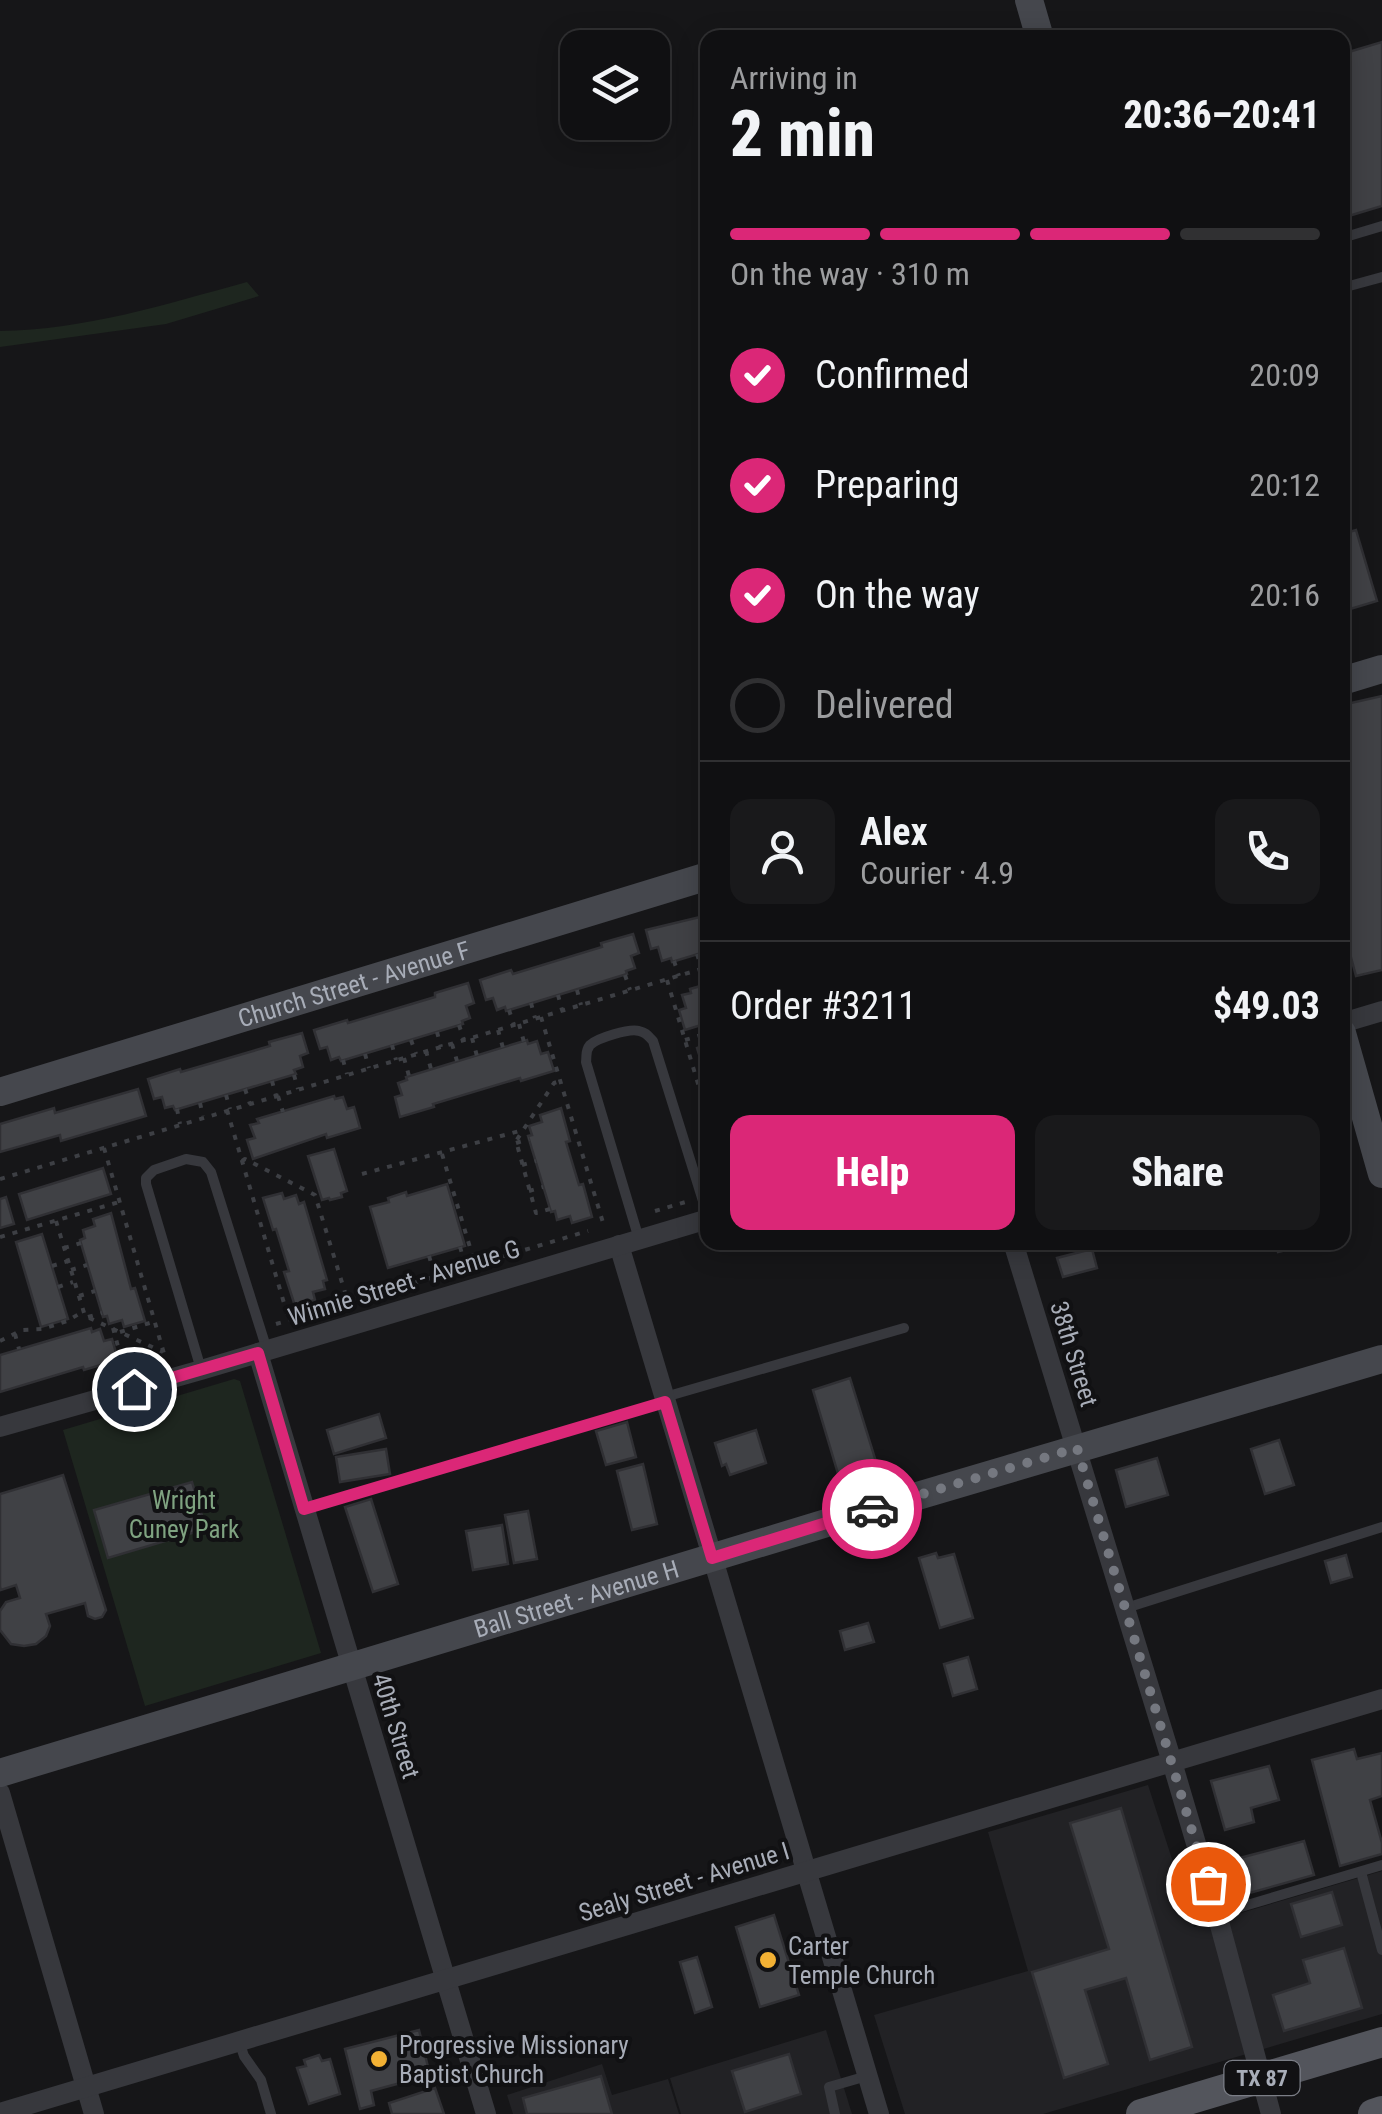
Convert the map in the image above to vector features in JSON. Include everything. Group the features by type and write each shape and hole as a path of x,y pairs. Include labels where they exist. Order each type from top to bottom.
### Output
{"main road":[{"name":"TX 87","path":"1141,2114 1382,2042"},
{"path":"1373,2114 1382,2111"}],"street":[{"path":"1029,0 1038,30"},
{"path":"1350,679 1382,669"},
{"name":"Church Street - Avenue F","path":"0,1092 700,878"},
{"path":"1350,1021 1382,1011"},
{"path":"1350,1061 1382,1174"},
{"name":"Winnie Street - Avenue G","path":"0,1427 700,1220"},
{"path":"629,1242 665,1400 878,2114"},
{"name":"38th Street","path":"1015,1250 1217,1914 1271,2114"},
{"name":"40th Street","path":"262,1352 304,1509 486,2114"},
{"name":"Ball Street - Avenue H","path":"0,1773 1382,1359"},
{"name":"Sealy Street - Avenue I","path":"0,2112 1382,1699"},
{"path":"0,1792 94,2114"}],"lane":[{"path":"1350,236 1382,226"},
{"path":"1350,286 1382,277"},
{"path":"629,1242 633,1217 586,1062 590,1045 637,1030 653,1041 700,1191"},
{"path":"201,1370 146,1184 154,1170 186,1159 203,1162 211,1172 260,1329 262,1352"},
{"path":"304,1509 904,1328"},
{"path":"1126,1608 1382,1527"},
{"path":"1217,1914 1382,1866"},
{"path":"1361,1872 1382,1950"},
{"path":"239,2041 244,2056 262,2080 270,2114"},
{"path":"835,2114 828,2087 867,2076"}],"path":[{"path":"697,954 700,960"},
{"path":"674,961 679,976"},
{"path":"0,1179 700,969"},
{"path":"625,975 630,990"},
{"path":"666,980 700,1091"},
{"path":"577,990 582,1005"},
{"path":"558,996 562,1011"},
{"path":"531,1004 560,1081 604,1226 700,1198"},
{"path":"509,1010 524,1042"},
{"path":"460,1025 464,1040"},
{"path":"498,1030 503,1048"},
{"path":"438,1032 442,1047"},
{"path":"684,1040 700,1035"},
{"path":"472,1038 477,1056"},
{"path":"411,1040 416,1054"},
{"path":"452,1044 457,1061"},
{"path":"392,1046 396,1060"},
{"path":"426,1051 431,1069"},
{"path":"364,1054 369,1068"},
{"path":"404,1058 409,1076"},
{"path":"343,1060 348,1075"},
{"path":"294,1074 298,1090"},
{"path":"272,1081 283,1112"},
{"path":"550,1210 536,1214 516,1142 554,1083 560,1081"},
{"path":"245,1089 250,1104"},
{"path":"226,1095 289,1320"},
{"path":"200,1103 204,1116"},
{"path":"177,1110 180,1124"},
{"path":"362,1174 523,1130"},
{"path":"516,1142 530,1138"},
{"path":"104,1148 165,1357 194,1348"},
{"path":"442,1153 475,1264"},
{"path":"242,1160 316,1196 348,1302"},
{"path":"522,1164 536,1160"},
{"path":"530,1191 543,1187"},
{"path":"0,1238 119,1202"},
{"path":"56,1220 88,1317 163,1352"},
{"path":"260,1329 586,1232"},
{"path":"64,1248 81,1243"},
{"path":"460,1247 466,1267"},
{"path":"429,1256 434,1276"},
{"path":"52,1266 68,1260"},
{"path":"71,1270 88,1265"},
{"path":"58,1287 74,1282"},
{"path":"79,1296 95,1291"},
{"path":"0,1341 26,1330 67,1321 84,1311"},
{"path":"88,1317 102,1314"},
{"path":"120,1332 154,1321"},
{"path":"113,1328 124,1369 138,1365"},
{"path":"15,1334 20,1349"}],"shaded area":[{"path":"1148,1785 1194,1927 1382,1871 1382,2014 1043,2114 905,2114 874,2015 1028,1971 988,1832"},
{"path":"826,2030 852,2114 681,2114 670,2078"},
{"path":"602,2064 612,2095 668,2079 679,2114 513,2114 507,2095"}],"green space":[{"path":"247,282 259,296 166,324 0,347 0,331 94,321"},
{"name":"Wright Cuney Park","path":"234,1379 240,1381 321,1653 145,1706 63,1430"}],"building":[{"path":"1382,42 1382,206 1350,216 1350,52"},
{"path":"1356,530 1377,601 1350,609 1350,532"},
{"path":"1382,696 1382,970 1356,976 1350,954 1350,703"},
{"path":"700,917 700,953 662,961 658,947 651,949 646,930"},
{"path":"633,934 639,953 631,956 635,968 627,974 506,1011 505,1007 497,1010 493,998 486,1000 480,980 511,970 513,974"},
{"path":"468,983 474,1003 466,1006 470,1018 463,1024 341,1061 339,1057 331,1060 327,1047 320,1049 314,1030 435,997 435,993"},
{"path":"700,986 700,1025 685,1030 679,1010 686,1008 682,995 691,993 690,989"},
{"path":"302,1033 308,1053 300,1056 303,1067 294,1070 296,1074 175,1110 173,1106 165,1108 162,1097 154,1099 148,1079 270,1046 269,1042"},
{"path":"527,1040 528,1044 537,1041 541,1054 548,1052 554,1071 521,1081 520,1078 400,1117 395,1097 402,1095 398,1083 406,1077"},
{"path":"138,1089 146,1116 61,1141 60,1135 0,1152 0,1124"},
{"path":"334,1096 343,1097 347,1109 354,1107 360,1128 327,1138 326,1134 253,1159 247,1140 255,1138 250,1125 259,1123 257,1119"},
{"path":"561,1108 570,1141 566,1142 592,1217 572,1223 570,1216 557,1220 555,1211 551,1212 528,1136 532,1135 529,1126 542,1122 540,1115"},
{"path":"334,1149 347,1191 341,1193 342,1197 322,1200 308,1156"},
{"path":"103,1168 111,1194 27,1220 19,1194"},
{"path":"447,1184 465,1246 388,1268 370,1207 406,1192 407,1196"},
{"path":"282,1193 284,1199 296,1195 299,1204 304,1202 327,1280 323,1281 325,1289 313,1292 315,1300 295,1306 284,1272 289,1271 263,1198"},
{"path":"6,1197 14,1224 0,1228 0,1199"},
{"path":"111,1213 131,1289 135,1288 145,1321 124,1327 122,1320 109,1324 107,1316 103,1317 80,1240 85,1238 83,1230 95,1226 93,1219"},
{"path":"42,1234 68,1319 41,1327 16,1242"},
{"path":"1092,1250 1097,1268 1063,1277 1057,1258"},
{"path":"91,1328 92,1332 100,1329 104,1341 112,1339 118,1360 0,1392 0,1355"},
{"path":"850,1378 877,1465 839,1477 813,1390"},
{"path":"379,1414 386,1438 334,1454 327,1430"},
{"path":"627,1422 636,1457 606,1465 596,1431"},
{"path":"756,1430 766,1463 730,1475 726,1464 722,1466 715,1443"},
{"path":"1279,1440 1294,1485 1265,1494 1251,1449"},
{"path":"386,1449 390,1474 340,1482 336,1457"},
{"path":"1157,1458 1168,1495 1126,1507 1116,1470"},
{"path":"643,1464 657,1524 632,1530 617,1471"},
{"path":"63,1475 106,1610 95,1619 88,1616 85,1603 46,1614 50,1626 46,1636 36,1644 11,1644 0,1630 0,1611 6,1602 20,1598 16,1585 1,1590 0,1587 0,1494"},
{"path":"192,1482 206,1529 108,1558 94,1510"},
{"path":"371,1499 398,1584 373,1592 345,1507"},
{"path":"528,1511 537,1559 514,1563 505,1515"},
{"path":"502,1525 508,1564 473,1570 466,1531"},
{"path":"936,1553 938,1558 954,1554 973,1618 940,1628 919,1558"},
{"path":"1346,1555 1352,1577 1331,1583 1325,1561"},
{"path":"868,1623 874,1642 845,1650 840,1631"},
{"path":"968,1657 977,1689 953,1696 944,1664"},
{"path":"1354,1749 1357,1759 1382,1753 1382,1796 1370,1800 1382,1854 1340,1866 1312,1760"},
{"path":"1269,1766 1279,1800 1251,1808 1254,1822 1225,1830 1211,1781"},
{"path":"1121,1808 1192,2047 1150,2060 1126,1978 1085,1990 1108,2064 1064,2078 1032,1972 1109,1949 1070,1823"},
{"path":"1304,1841 1314,1875 1246,1894 1236,1859"},
{"path":"1332,1892 1342,1925 1301,1937 1291,1904"},
{"path":"774,1915 799,1995 760,2007 736,1927"},
{"path":"1344,1948 1362,2008 1284,2031 1273,1995 1310,1983 1303,1960"},
{"path":"697,1957 712,2007 695,2013 680,1962"},
{"path":"419,2030 430,2075 371,2091 374,2105 360,2109 345,2049"},
{"path":"789,2054 801,2094 745,2112 732,2071"},
{"path":"319,2055 322,2061 330,2059 340,2094 309,2104 297,2068 306,2066 304,2060"},
{"path":"601,2076 612,2114 527,2114 523,2098"},
{"path":"435,2088 444,2114 392,2114 389,2103"}],"way so far":[{"path":"872,1509 1077,1448 1208,1884"}],"place":[{"name":"Carter Temple Church","path":"768,1960"},
{"name":"Progressive Missionary Baptist Church","path":"379,2059"}],"route":[{"path":"134,1389 258,1353 304,1509 665,1402 712,1558 872,1509"}]}
